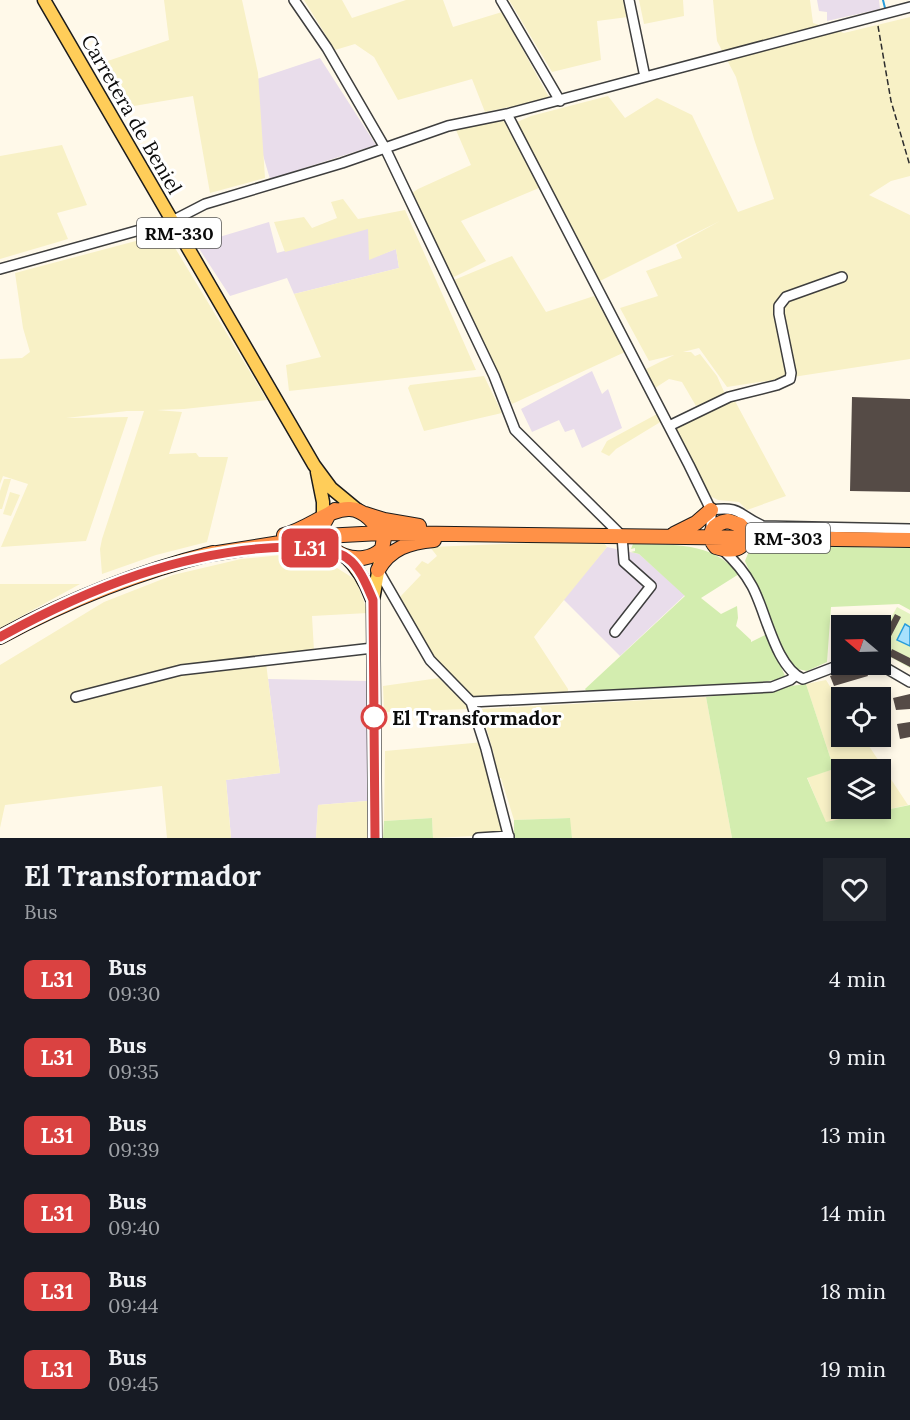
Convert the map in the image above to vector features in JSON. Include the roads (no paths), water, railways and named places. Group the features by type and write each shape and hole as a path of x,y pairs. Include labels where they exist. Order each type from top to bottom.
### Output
{"highway":[{"path":"0,637 39,616 100,589 205,555 296,532 346,509 407,525 499,534"},
{"path":"666,536 685,529 711,510"},
{"path":"360,512 381,533 385,542 386,558 378,570"},
{"name":"RM-303","path":"324,519 381,533 666,536 715,541 741,537 910,540"},
{"path":"324,519 330,546 345,556"},
{"path":"715,541 720,522 741,537"},
{"path":"205,555 297,547 315,548 365,560 409,544 499,534"}],"main road":[{"name":"Carretera de Beniel","path":"44,0 314,465"},
{"path":"314,465 336,493 360,512"},
{"path":"314,465 324,519"},
{"path":"345,556 355,566 373,600"},
{"path":"375,838 373,600 378,570"}],"street":[{"path":"294,0 327,48 385,148 494,376 515,430 622,536 624,562 651,586 615,632"},
{"path":"501,0 560,101"},
{"path":"629,0 645,77"},
{"path":"0,269 172,222 205,204 342,163 448,126 560,101 910,7"},
{"path":"507,114 711,510 715,541 744,572 753,587 783,661 795,676 803,679 831,668"},
{"path":"669,426 729,397 777,385 789,379 791,373 779,306 786,297 842,277"},
{"path":"711,510 729,507 736,509 751,521 763,526 910,529"},
{"path":"711,510 741,537 744,572"},
{"path":"378,570 430,660 471,702 509,837 478,838"},
{"path":"76,696 181,670 373,648"},
{"path":"891,671 910,682"},
{"path":"471,702 772,687 795,676"}],"water":[{"path":"905,624 910,627 910,646 897,640"}],"waterway":[{"path":"883,0 886,12"}],"place":[{"name":"El Transformador","path":"374,717"}]}
